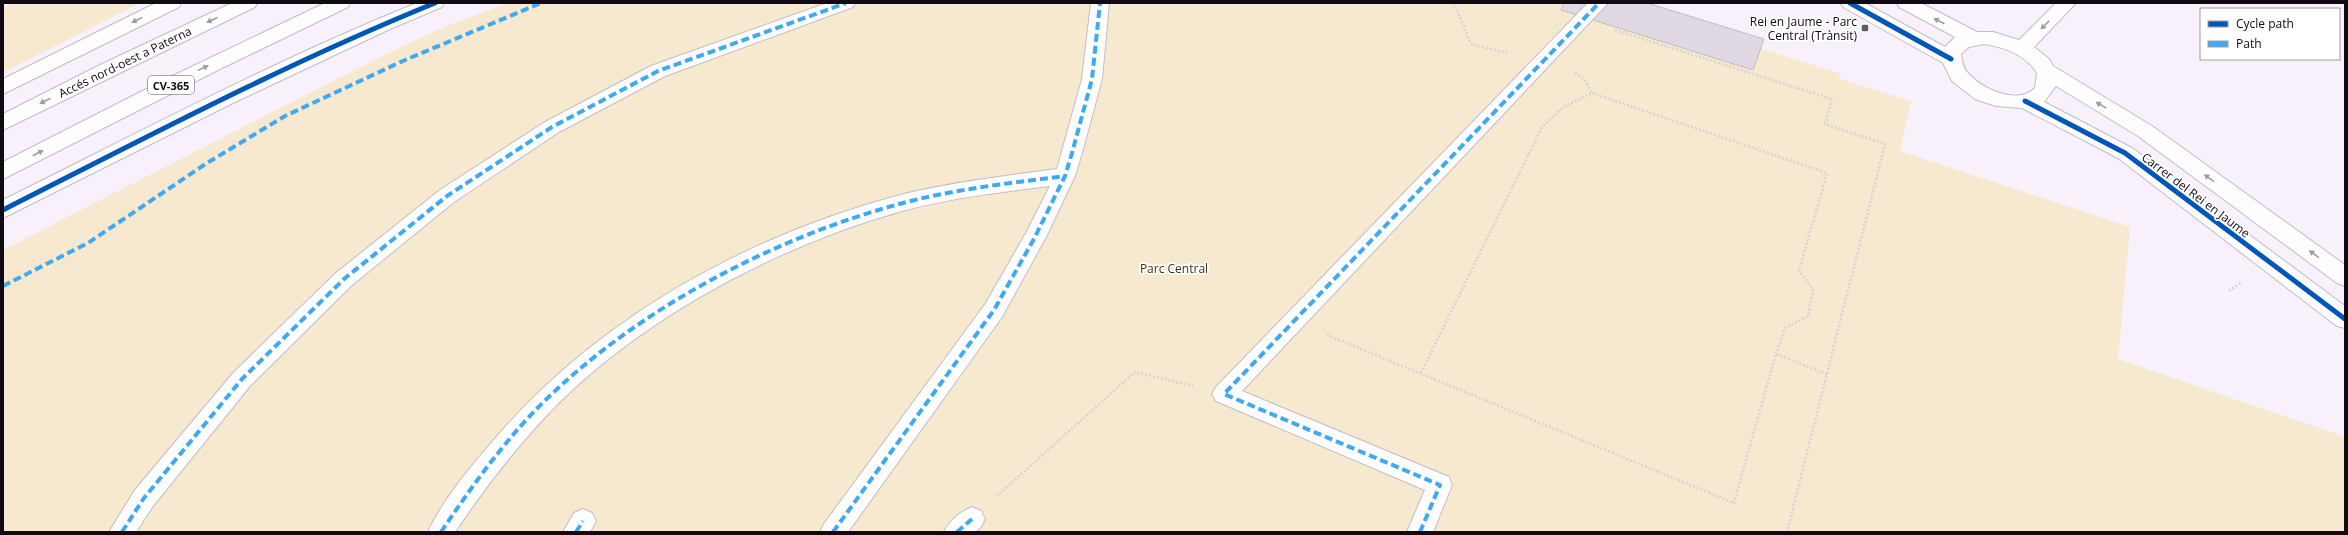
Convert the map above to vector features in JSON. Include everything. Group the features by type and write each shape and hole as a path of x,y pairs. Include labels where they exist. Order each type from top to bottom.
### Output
{"street":[{"path":"3,87 172,3"},
{"name":"Accés nord-oest a Paterna","path":"3,123 107,70 248,3"},
{"name":"CV-365","path":"3,171 119,110 266,37 340,3"},
{"path":"3,210 226,98 383,24 435,3"},
{"path":"122,532 144,498 242,379 344,279 447,196 552,127 658,71 846,3"},
{"path":"833,532 994,310 1035,237 1064,176 1092,79 1100,3"},
{"path":"1420,532 1440,485 1224,394 1599,3"},
{"path":"1850,3 1950,59"},
{"path":"1906,3 1973,38"},
{"path":"2022,48 2067,3"},
{"path":"1973,38 1997,39 2022,48 2040,62 2045,70 2047,81 2045,90 2037,97 2025,101 2009,101 1992,98 1976,91 1962,81 1954,70 1950,59 1951,52 1956,45 1973,38"},
{"name":"Carrer del Rei en Jaume","path":"2045,70 2145,131 2345,278"},
{"name":"Carrer del Rei en Jaume","path":"2025,101 2125,154 2345,319"},
{"path":"441,532 458,503 506,444 553,393 606,348 648,318 699,287 748,261 827,227 901,204 952,191 1064,176"}],"path":[{"path":"1454,3 1471,44 1542,62"},
{"path":"1582,20 1832,99 1825,124 1885,144 1787,532"},
{"path":"1294,321 1734,503 1776,354 1785,328 1808,316 1812,290 1800,271 1826,173 1592,93 1585,80 1573,72 1577,68"},
{"path":"1421,373 1542,127 1565,106 1592,93"},
{"path":"1776,354 1827,374"},
{"path":"964,526 1135,372 1224,394"}],"green space":[{"path":"15,3 140,3 3,72 3,8"},
{"name":"Parc Central","path":"508,3 1616,3 1841,74 1839,79 1911,101 1900,151 2130,227 2118,359 2345,437 2345,532 3,532 3,250 382,56 440,29"}],"building":[{"path":"1564,3 1647,3 1764,39 1753,70 1561,10"}],"marked path":[{"path":"3,286 88,243 207,163 285,116 405,60 541,3"},
{"path":"122,532 144,498 242,379 344,279 447,196 552,127 658,71 846,3"},
{"path":"833,532 994,310 1035,237 1065,176 1072,153 1092,79 1100,3"},
{"path":"1420,532 1440,485 1224,394 1599,3"},
{"path":"441,532 481,473 528,418 582,368 640,324 702,285 767,252 834,224 902,203 963,190 1065,176"},
{"path":"957,532 972,519"},
{"path":"576,532 583,521"}],"cycle path":[{"path":"3,210 226,98 383,24 435,3"},
{"path":"1850,3 1951,59"},
{"path":"2025,101 2125,153 2345,319"}],"place":[{"name":"Rei en Jaume - Parc Central (Trànsit)","path":"1865,28"}]}
